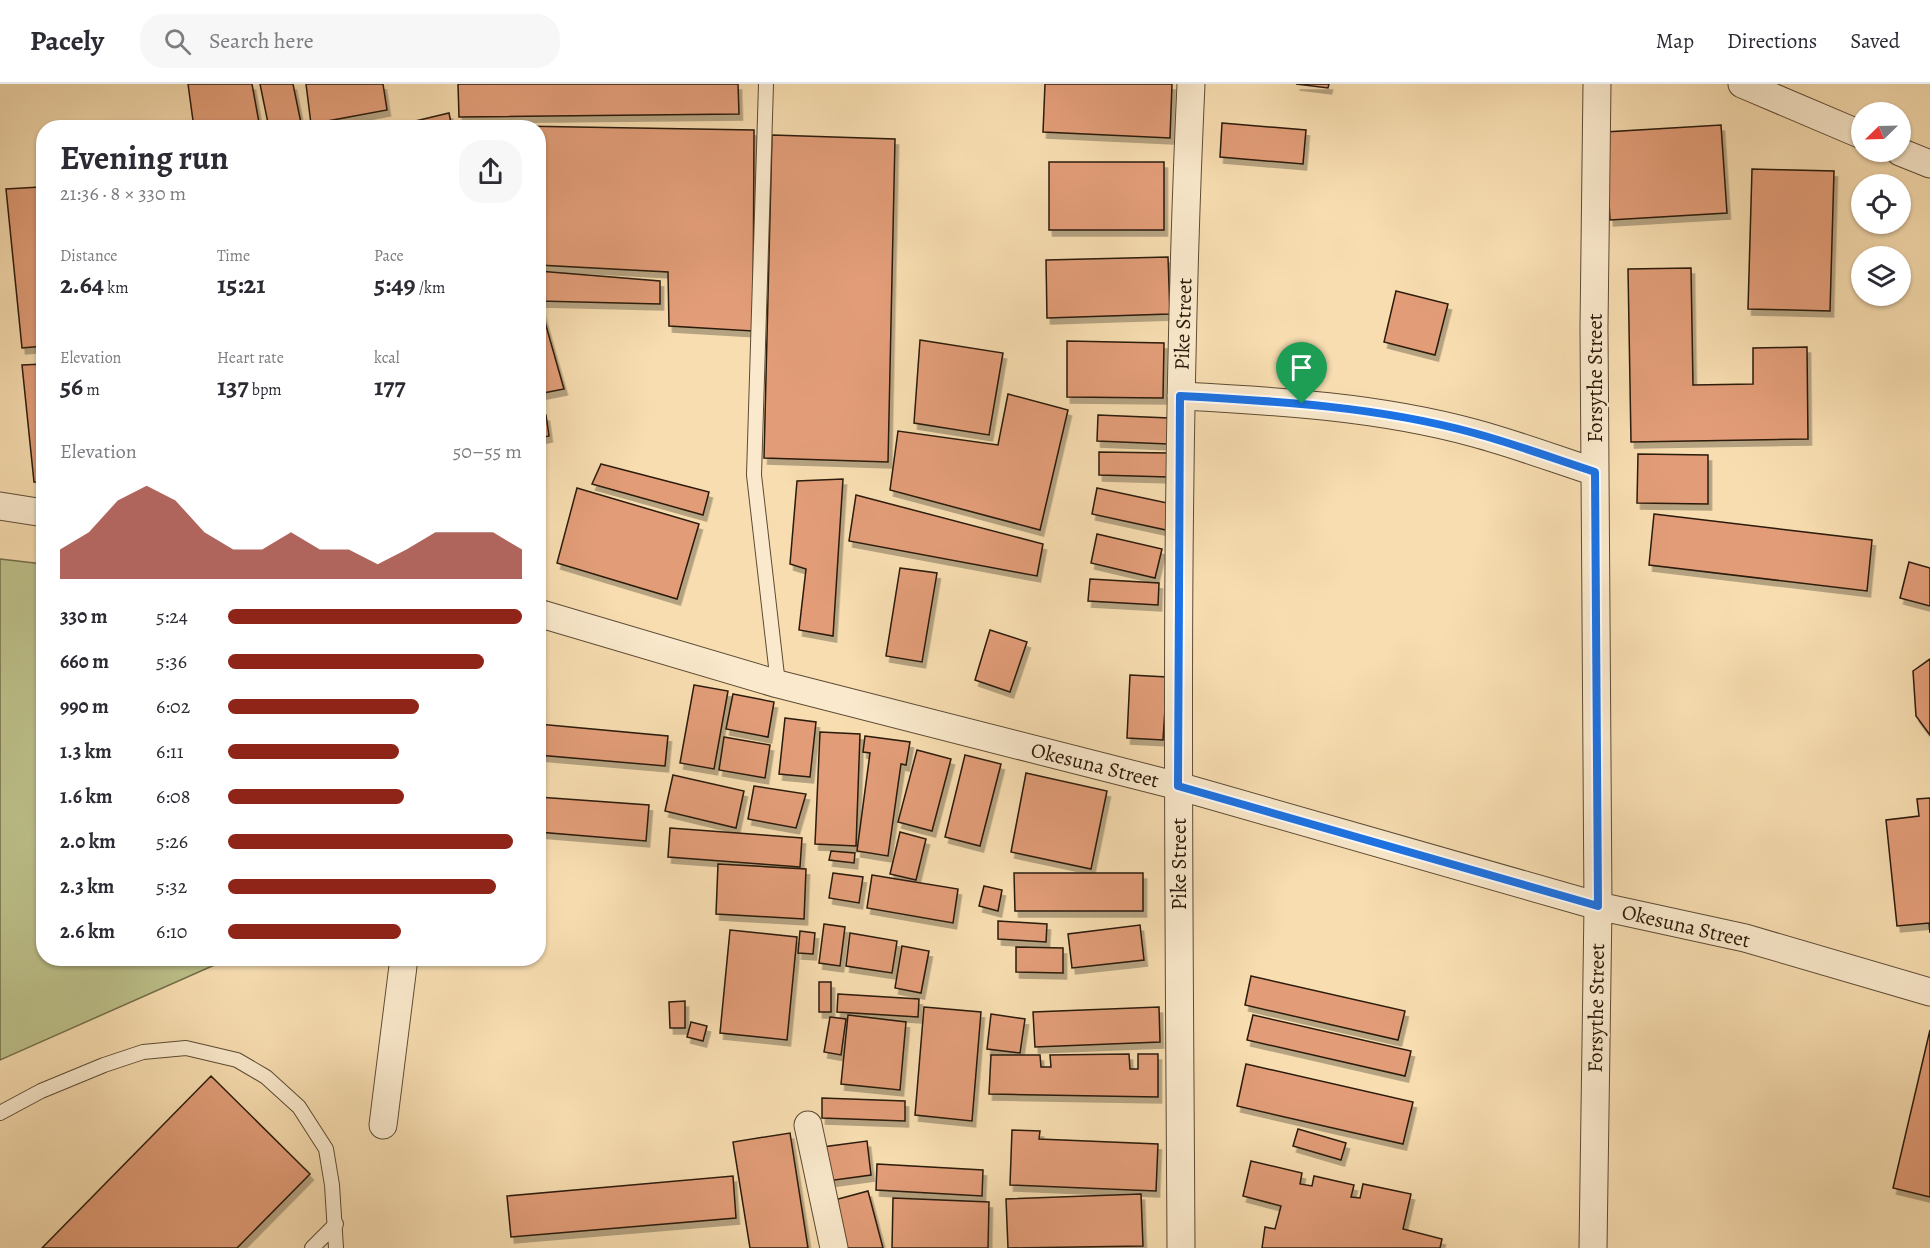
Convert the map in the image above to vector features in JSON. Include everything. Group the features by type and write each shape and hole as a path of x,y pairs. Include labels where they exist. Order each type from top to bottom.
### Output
{"street":[{"name":"Pike Street","path":"1181,1248 1178,786 1180,396 1191,84"},
{"name":"Forsythe Street","path":"1593,1248 1598,906 1594,315 1597,84"},
{"path":"1742,84 1851,130"},
{"path":"1911,156 1930,164"},
{"path":"1180,396 1302,404 1401,417 1473,432 1595,472"},
{"path":"0,506 36,512"},
{"name":"Okesuna Street","path":"546,615 778,684 1178,786 1598,906 1746,938 1930,992"},
{"path":"383,1125 403,966"},
{"path":"807,1125 834,1248"}],"lane":[{"path":"766,84 754,475 778,684"},
{"path":"0,1113 41,1091 143,1052 186,1048 237,1060 266,1077 299,1107 326,1149 333,1185 336,1248"},
{"path":"312,1248 336,1224"}],"green space":[{"path":"0,559 36,563 36,966 212,966 0,1060"}],"building":[{"path":"188,84 252,84 259,120 193,120"},
{"path":"260,84 293,84 300,120 267,120"},
{"path":"306,84 383,84 387,110 333,120 310,120"},
{"path":"458,84 738,84 739,114 459,117"},
{"path":"1045,84 1172,84 1170,138 1043,132"},
{"path":"1296,84 1329,84 1328,88"},
{"path":"449,113 450,120 419,120"},
{"path":"1222,123 1306,130 1303,164 1220,157"},
{"path":"1721,125 1727,213 1610,220 1605,132"},
{"path":"546,126 754,130 753,331 669,326 668,272 546,265"},
{"path":"772,135 895,139 888,462 764,458"},
{"path":"1049,162 1164,162 1164,230 1049,230"},
{"path":"1752,169 1834,171 1830,311 1748,309"},
{"path":"36,187 36,347 22,348 6,189"},
{"path":"1168,257 1170,314 1047,318 1046,260"},
{"path":"1691,268 1693,385 1753,384 1753,348 1807,347 1808,439 1631,442 1628,269"},
{"path":"546,272 660,281 660,304 546,301"},
{"path":"1396,291 1448,304 1435,355 1384,342"},
{"path":"546,326 564,389 546,392"},
{"path":"920,340 1003,353 989,435 914,423"},
{"path":"1067,341 1164,343 1163,398 1067,397"},
{"path":"36,364 36,482 34,482 22,365"},
{"path":"1008,394 1068,410 1040,530 890,490 898,431 998,445"},
{"path":"546,415 549,436 546,437"},
{"path":"1098,415 1169,418 1168,444 1097,441"},
{"path":"1099,452 1168,453 1168,477 1099,475"},
{"path":"1638,454 1708,455 1708,504 1637,503"},
{"path":"601,464 709,492 703,515 592,484"},
{"path":"843,479 833,636 799,630 806,569 790,564 797,481"},
{"path":"577,488 699,524 677,599 557,563"},
{"path":"1097,488 1172,504 1166,530 1092,514"},
{"path":"856,495 1043,544 1037,576 849,541"},
{"path":"1654,514 1872,540 1867,591 1649,565"},
{"path":"1097,534 1162,549 1155,578 1091,563"},
{"path":"1909,562 1930,568 1930,606 1900,598"},
{"path":"900,568 937,573 922,662 886,656"},
{"path":"1090,579 1159,583 1158,605 1088,601"},
{"path":"990,630 1027,642 1010,692 975,680"},
{"path":"1930,659 1930,735 1916,716 1913,671"},
{"path":"1130,675 1167,677 1163,740 1127,738"},
{"path":"694,685 728,691 714,769 680,763"},
{"path":"733,694 774,702 768,737 726,729"},
{"path":"785,718 816,722 810,777 779,774"},
{"path":"546,725 668,736 665,766 546,756"},
{"path":"820,732 860,734 856,846 815,844"},
{"path":"865,736 910,742 906,765 901,764 888,856 857,851 870,753 863,752"},
{"path":"724,737 770,745 765,778 719,770"},
{"path":"917,750 951,759 932,831 898,822"},
{"path":"965,755 1001,764 980,846 945,837"},
{"path":"1026,773 1107,791 1091,869 1011,852"},
{"path":"673,775 744,791 736,828 665,811"},
{"path":"754,786 806,794 796,828 748,819"},
{"path":"546,798 649,805 646,841 546,833"},
{"path":"1930,798 1930,933 1929,923 1897,926 1886,820 1919,816 1917,799"},
{"path":"670,828 802,838 800,867 668,857"},
{"path":"900,832 926,839 916,880 890,874"},
{"path":"831,851 855,853 854,863 829,860"},
{"path":"718,864 806,869 804,919 716,914"},
{"path":"833,873 863,877 859,903 829,898"},
{"path":"1014,873 1143,873 1143,911 1015,911"},
{"path":"872,875 958,889 953,923 867,908"},
{"path":"984,886 1002,890 998,911 979,906"},
{"path":"998,921 1047,924 1046,942 998,939"},
{"path":"824,924 845,927 840,966 819,963"},
{"path":"1140,925 1144,960 1072,968 1068,934"},
{"path":"730,930 797,937 787,1040 720,1033"},
{"path":"800,931 815,933 813,954 798,953"},
{"path":"850,933 897,941 892,973 846,966"},
{"path":"902,946 929,951 921,993 895,988"},
{"path":"1016,947 1063,948 1063,973 1016,972"},
{"path":"1251,976 1405,1011 1398,1040 1245,1005"},
{"path":"819,982 831,982 831,1012 819,1012"},
{"path":"838,994 919,999 918,1017 837,1012"},
{"path":"685,1001 685,1028 670,1028 669,1002"},
{"path":"924,1007 981,1012 972,1121 915,1115"},
{"path":"1159,1007 1160,1042 1035,1047 1033,1012"},
{"path":"991,1014 1025,1019 1020,1053 987,1049"},
{"path":"848,1015 906,1022 900,1090 841,1084"},
{"path":"1253,1015 1411,1051 1405,1076 1247,1040"},
{"path":"830,1017 846,1019 841,1055 824,1052"},
{"path":"691,1022 707,1026 703,1041 687,1037"},
{"path":"1930,1030 1930,1197 1893,1188"},
{"path":"1129,1054 1130,1069 1138,1069 1138,1054 1158,1054 1158,1097 989,1094 991,1055 1040,1055 1041,1067 1051,1067 1050,1055"},
{"path":"1246,1064 1413,1102 1403,1144 1237,1106"},
{"path":"211,1076 310,1174 237,1248 42,1248"},
{"path":"822,1098 905,1101 905,1121 822,1118"},
{"path":"1298,1129 1346,1143 1341,1160 1293,1146"},
{"path":"1012,1130 1040,1131 1039,1139 1158,1144 1156,1191 1010,1185"},
{"path":"790,1133 808,1248 750,1248 733,1142"},
{"path":"867,1141 871,1175 820,1182 815,1148"},
{"path":"1251,1161 1302,1173 1300,1184 1312,1186 1314,1176 1354,1185 1351,1197 1360,1198 1363,1184 1411,1194 1403,1229 1442,1239 1440,1248 1262,1248 1265,1227 1275,1229 1281,1206 1243,1196"},
{"path":"877,1164 983,1170 982,1196 876,1190"},
{"path":"733,1176 736,1218 511,1237 507,1196"},
{"path":"868,1191 883,1248 839,1248 827,1202"},
{"path":"1141,1194 1143,1246 1008,1248 1006,1199"},
{"path":"893,1198 989,1202 988,1248 892,1248"}],"route":[{"path":"1180,396 1302,404 1401,417 1473,432 1595,472 1598,906 1178,786 1180,396"}]}
